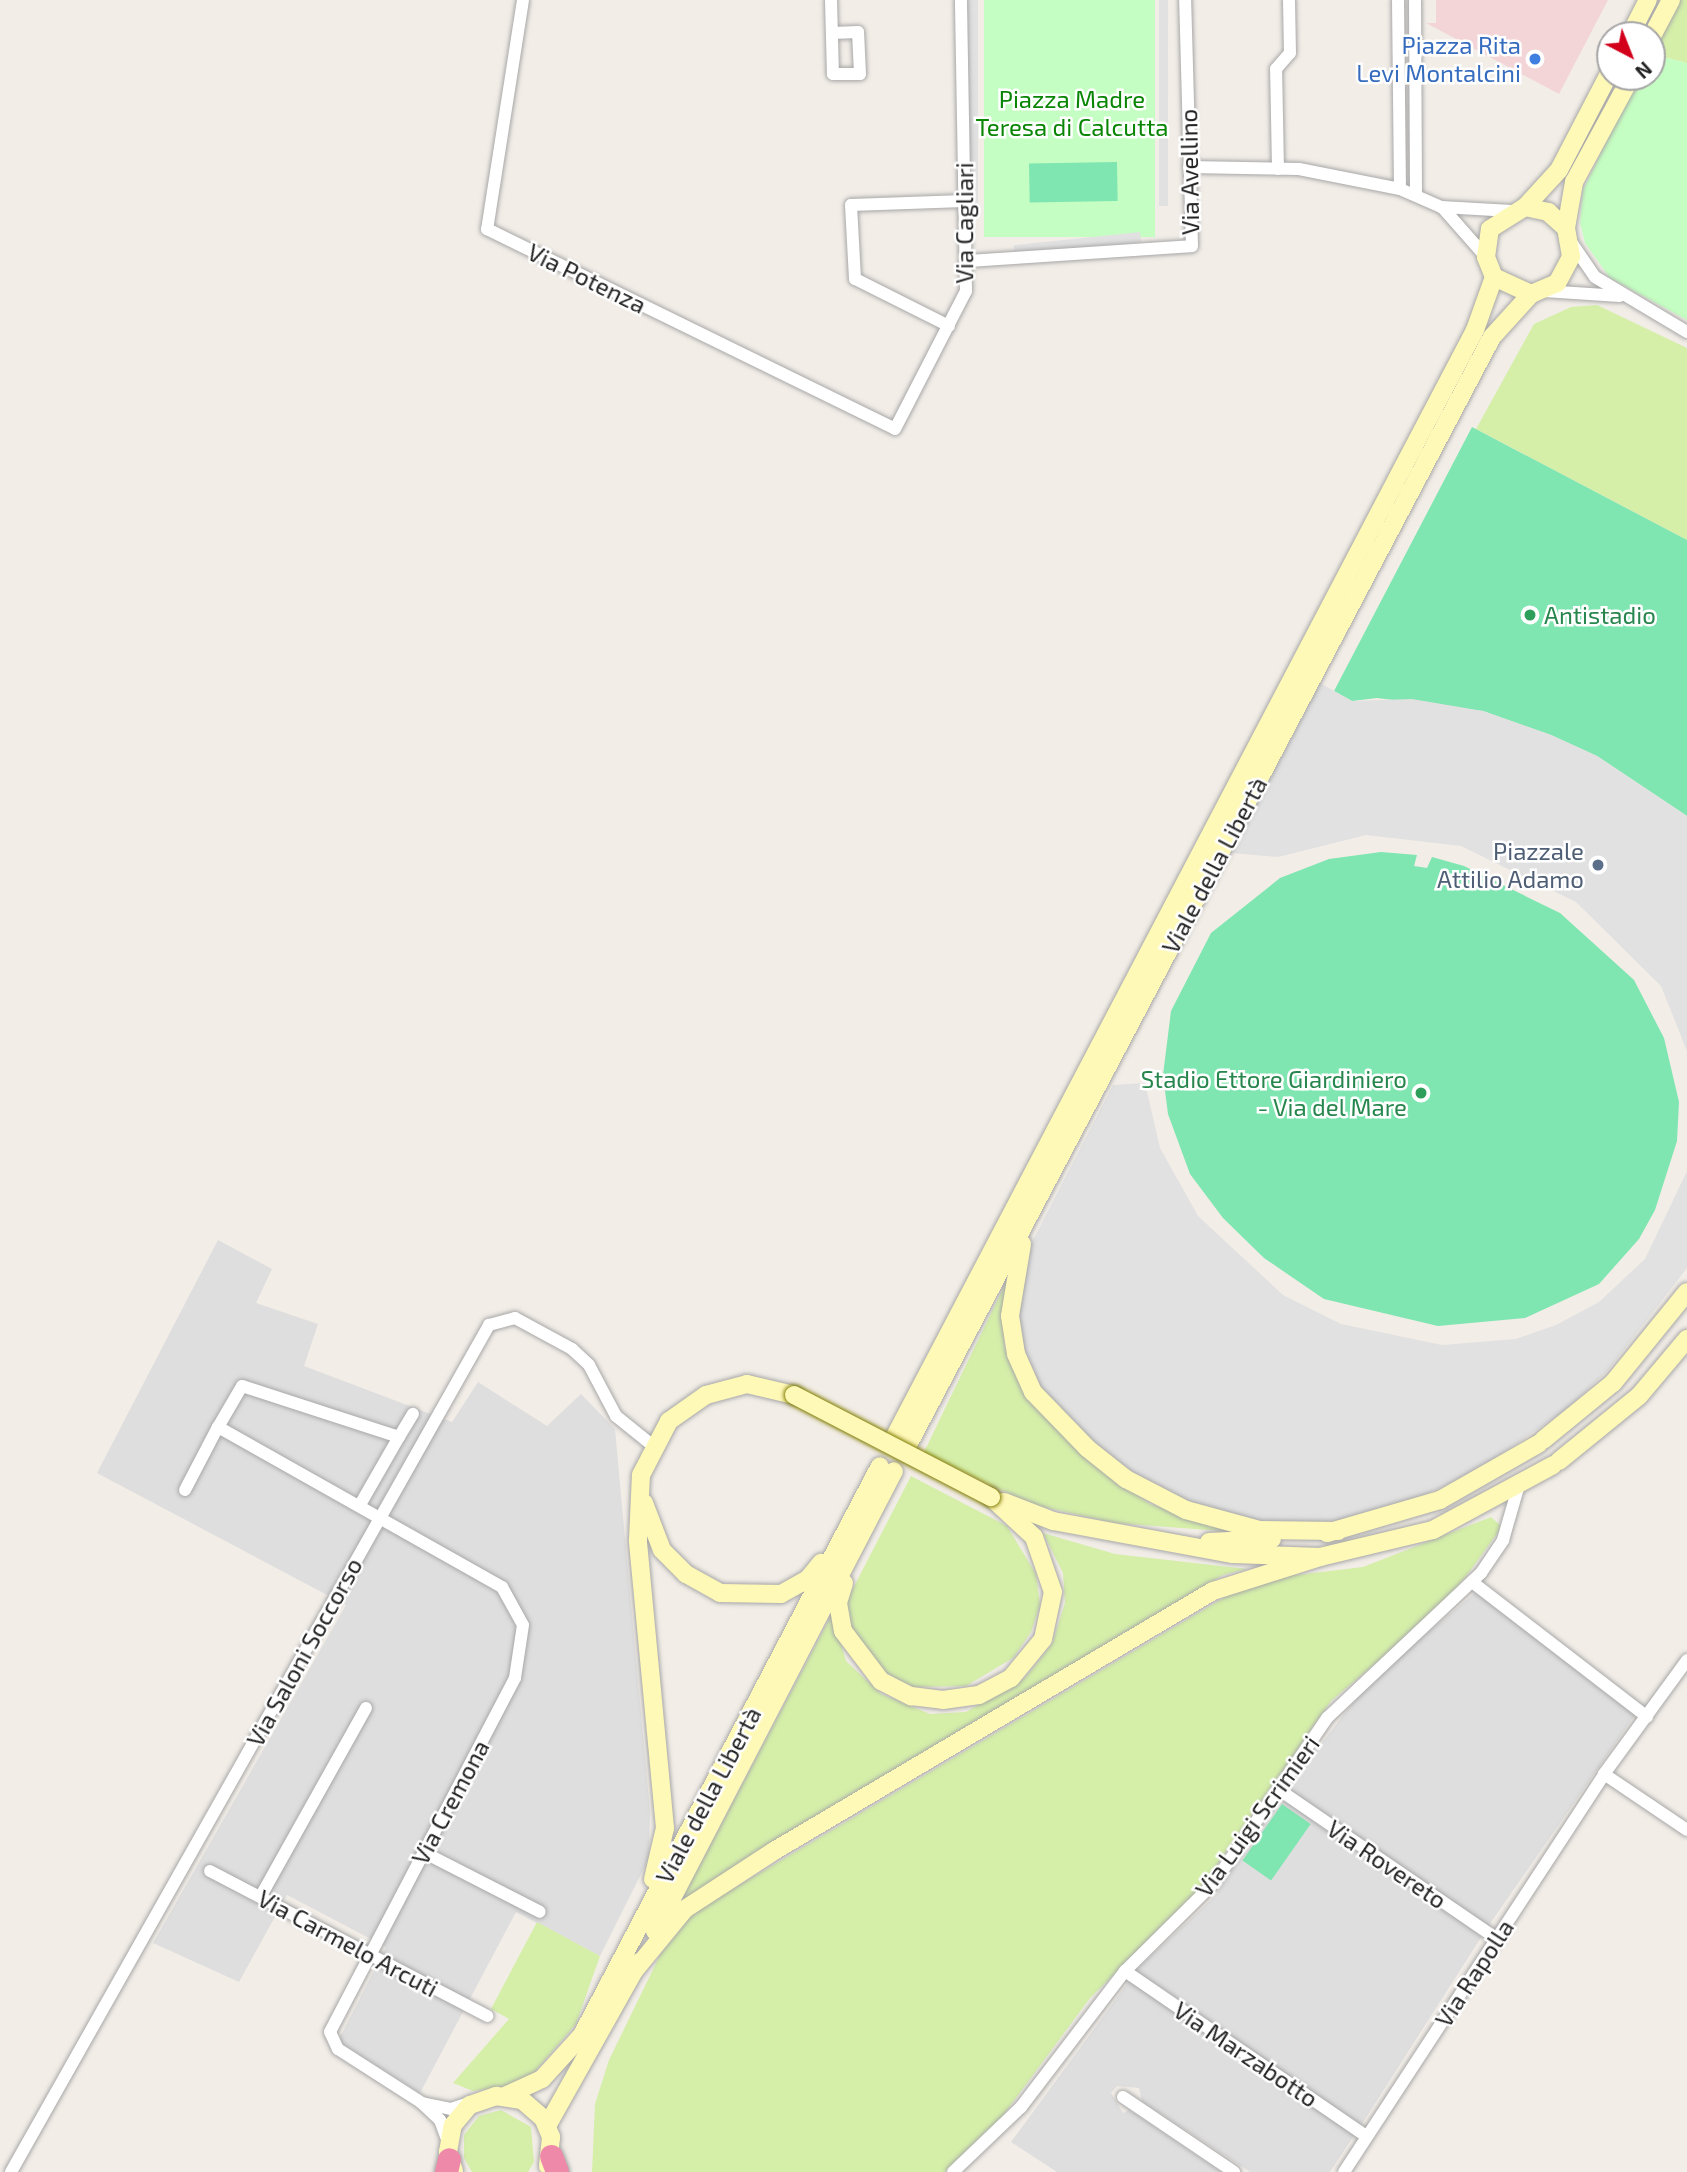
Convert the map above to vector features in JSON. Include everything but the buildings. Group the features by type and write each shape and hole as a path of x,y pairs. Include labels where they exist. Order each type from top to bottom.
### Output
{"main road":[{"path":"1637,21 1648,0"},
{"path":"1660,21 1671,0"},
{"path":"1538,292 1494,276 1486,257 1490,229 1518,209 1559,170 1600,91"},
{"name":"Viale della Libertà","path":"1494,276 1475,330 901,1442 1033,1210 1492,337 1538,292 1566,271 1574,182 1623,91"},
{"path":"1518,209 1548,212 1568,235"},
{"path":"1033,1210 1013,1286 1011,1330 1026,1378 1056,1420 1126,1479 1165,1502 1259,1530 1338,1531"},
{"path":"1167,1540 1223,1543 1338,1531 1393,1518 1480,1481 1540,1442 1613,1383 1687,1293"},
{"path":"634,1970 685,1909 775,1851 1213,1591 1320,1557 1401,1542 1518,1488 1556,1463 1639,1396 1687,1339"},
{"path":"598,2004 656,1873 665,1828 638,1540 641,1475 652,1445 686,1407 726,1387 747,1384 794,1395 991,1497 1053,1521 1263,1559 1320,1557"},
{"path":"1540,1442 1537,1461 1556,1463"},
{"path":"887,1468 841,1588 838,1615 867,1668 911,1696 979,1696 1011,1678 1043,1639 1053,1592 1044,1556 1034,1537 991,1497"},
{"path":"641,1475 648,1520 674,1563 702,1586 762,1597 808,1579 887,1468"},
{"name":"Viale della Libertà","path":"547,2126 634,1970 887,1468"},
{"name":"Viale della Libertà","path":"477,2101 505,2096 556,2066 598,2004 887,1468"},
{"path":"1393,1518 1401,1542"},
{"path":"505,2096 530,2105 547,2126 551,2166"},
{"path":"449,2161 457,2118 477,2101"}],"street":[{"name":"Via Potenza","path":"523,0 486,229 895,429"},
{"path":"831,0 832,33"},
{"name":"Via Cagliari","path":"895,429 966,291 961,0"},
{"name":"Via Avellino","path":"967,261 1192,246 1185,0"},
{"path":"1278,169 1276,69 1290,53 1289,0"},
{"path":"1398,0 1400,189"},
{"path":"1415,0 1416,195"},
{"path":"1189,167 1278,169 1400,189 1441,207 1486,257"},
{"path":"949,326 855,279 851,205 964,201"},
{"path":"1441,207 1518,209"},
{"path":"1568,235 1595,277 1621,296 1687,332"},
{"path":"1538,292 1621,296"},
{"name":"Via Saloni Soccorso","path":"10,2172 489,1325 505,1316 582,1357 604,1402 652,1445"},
{"path":"185,1490 242,1386 399,1437"},
{"path":"361,1503 413,1414"},
{"name":"Via Cremona","path":"218,1427 382,1514 502,1587 523,1625 515,1678 330,2032 331,2041 422,2103 440,2120 449,2161"},
{"name":"Via Luigi Scrimieri","path":"953,2172 1021,2107 1125,1971 1214,1883 1278,1789 1361,1681 1472,1582 1503,1540 1518,1488"},
{"path":"1472,1582 1647,1717"},
{"name":"Via Rapolla","path":"1344,2172 1604,1774 1687,1660"},
{"path":"262,1894 366,1708"},
{"path":"1604,1774 1687,1830"},
{"name":"Via Rovereto","path":"1278,1789 1496,1938"},
{"path":"424,1852 540,1912"},
{"name":"Via Carmelo Arcuti","path":"210,1871 262,1894 487,2015"},
{"name":"Via Marzabotto","path":"1125,1971 1367,2137"},
{"path":"1123,2097 1234,2172"},
{"name":"Via Cremona","path":"422,2103 451,2109 477,2101"}],"shaded area":[{"path":"968,0 978,0 978,212 968,212"},
{"path":"1159,0 1168,0 1168,206 1159,206"},
{"name":"Piazza Rita Levi Montalcini","path":"1436,0 1608,0 1559,94 1426,23 1436,23"},
{"path":"1140,232 1141,242 1015,255 1014,245"},
{"name":"Piazzale Attilio Adamo","path":"1320,683 1352,701 1412,699 1483,711 1551,735 1597,756 1687,816 1687,1051 1661,986 1576,902 1461,846 1366,835 1278,857 1232,853"},
{"path":"1145,1083 1160,1148 1198,1216 1283,1295 1341,1324 1442,1345 1516,1339 1556,1325 1599,1302 1645,1259 1687,1171 1687,1268 1608,1370 1568,1408 1479,1469 1420,1497 1332,1522 1291,1526 1219,1517 1121,1471 1050,1404 1023,1359 1016,1312 1028,1250 1113,1085"},
{"path":"218,1240 272,1269 256,1303 318,1324 304,1366 452,1422 478,1382 547,1426 581,1394 615,1429 650,1811 649,1858 600,1956 516,1912 420,2093 338,2041 386,1947 287,1895 239,1982 153,1943 346,1605 97,1473"},
{"path":"1476,1592 1637,1712 1487,1928 1286,1790 1367,1684"},
{"path":"1281,1798 1482,1936 1360,2127 1133,1973 1215,1896"},
{"path":"1130,1980 1355,2134 1330,2172 1250,2172 1142,2101 1139,2088 1117,2086 1111,2093 1123,2113 1129,2110 1221,2172 1057,2172 1011,2142"}],"green space":[{"name":"Piazza Madre Teresa di Calcutta","path":"984,0 1155,0 1155,237 984,237"},
{"path":"1679,0 1687,0 1687,63 1666,58 1666,26"},
{"path":"1666,58 1687,63 1687,320 1610,278 1585,243 1580,223 1583,190 1631,91 1666,91"},
{"path":"1117,162 1118,201 1030,203 1029,164"},
{"path":"1597,305 1687,348 1687,540 1476,429 1534,324 1571,307"},
{"name":"Antistadio","path":"1472,427 1687,540 1687,816 1597,756 1551,735 1483,711 1377,698 1352,701 1334,691"},
{"name":"Stadio Ettore Giardiniero - Via del Mare","path":"1381,852 1417,855 1414,866 1427,868 1432,857 1464,866 1560,913 1634,980 1664,1038 1679,1102 1677,1141 1655,1210 1639,1239 1599,1284 1525,1318 1438,1326 1324,1299 1264,1258 1223,1218 1190,1174 1168,1114 1163,1075 1171,1011 1211,933 1280,878 1329,859"},
{"path":"1008,1278 1004,1346 1027,1399 1086,1459 1150,1504 1234,1532 1115,1523 1030,1504 924,1452"},
{"path":"911,1476 1007,1526 1036,1574 1040,1605 1031,1632 1013,1658 966,1686 913,1687 893,1677 871,1662 846,1620 846,1602"},
{"path":"1491,1517 1502,1527 1467,1575 1434,1614 1331,1701 1198,1892 1090,1998 1002,2117 945,2172 592,2172 595,2104 609,2060 660,1955 694,1912 1237,1590 1288,1576 1363,1567"},
{"path":"1043,1533 1115,1554 1247,1569 1223,1575 957,1734 676,1910 832,1614 846,1661 881,1694 930,1714 966,1712 1025,1678 1052,1644 1065,1603 1063,1573"},
{"path":"1282,1804 1311,1824 1271,1881 1242,1861"},
{"path":"537,1922 600,1956 576,2024 524,2084 473,2091 453,2083 509,2019 491,2009"},
{"path":"501,2110 531,2127 534,2162 528,2172 472,2172 464,2158 464,2135 479,2116"}],"place":[{"name":"Piazza Rita Levi Montalcini","path":"1535,59"},
{"name":"Antistadio","path":"1530,615"},
{"name":"Piazzale Attilio Adamo","path":"1598,865"},
{"name":"Stadio Ettore Giardiniero - Via del Mare","path":"1421,1093"}]}
